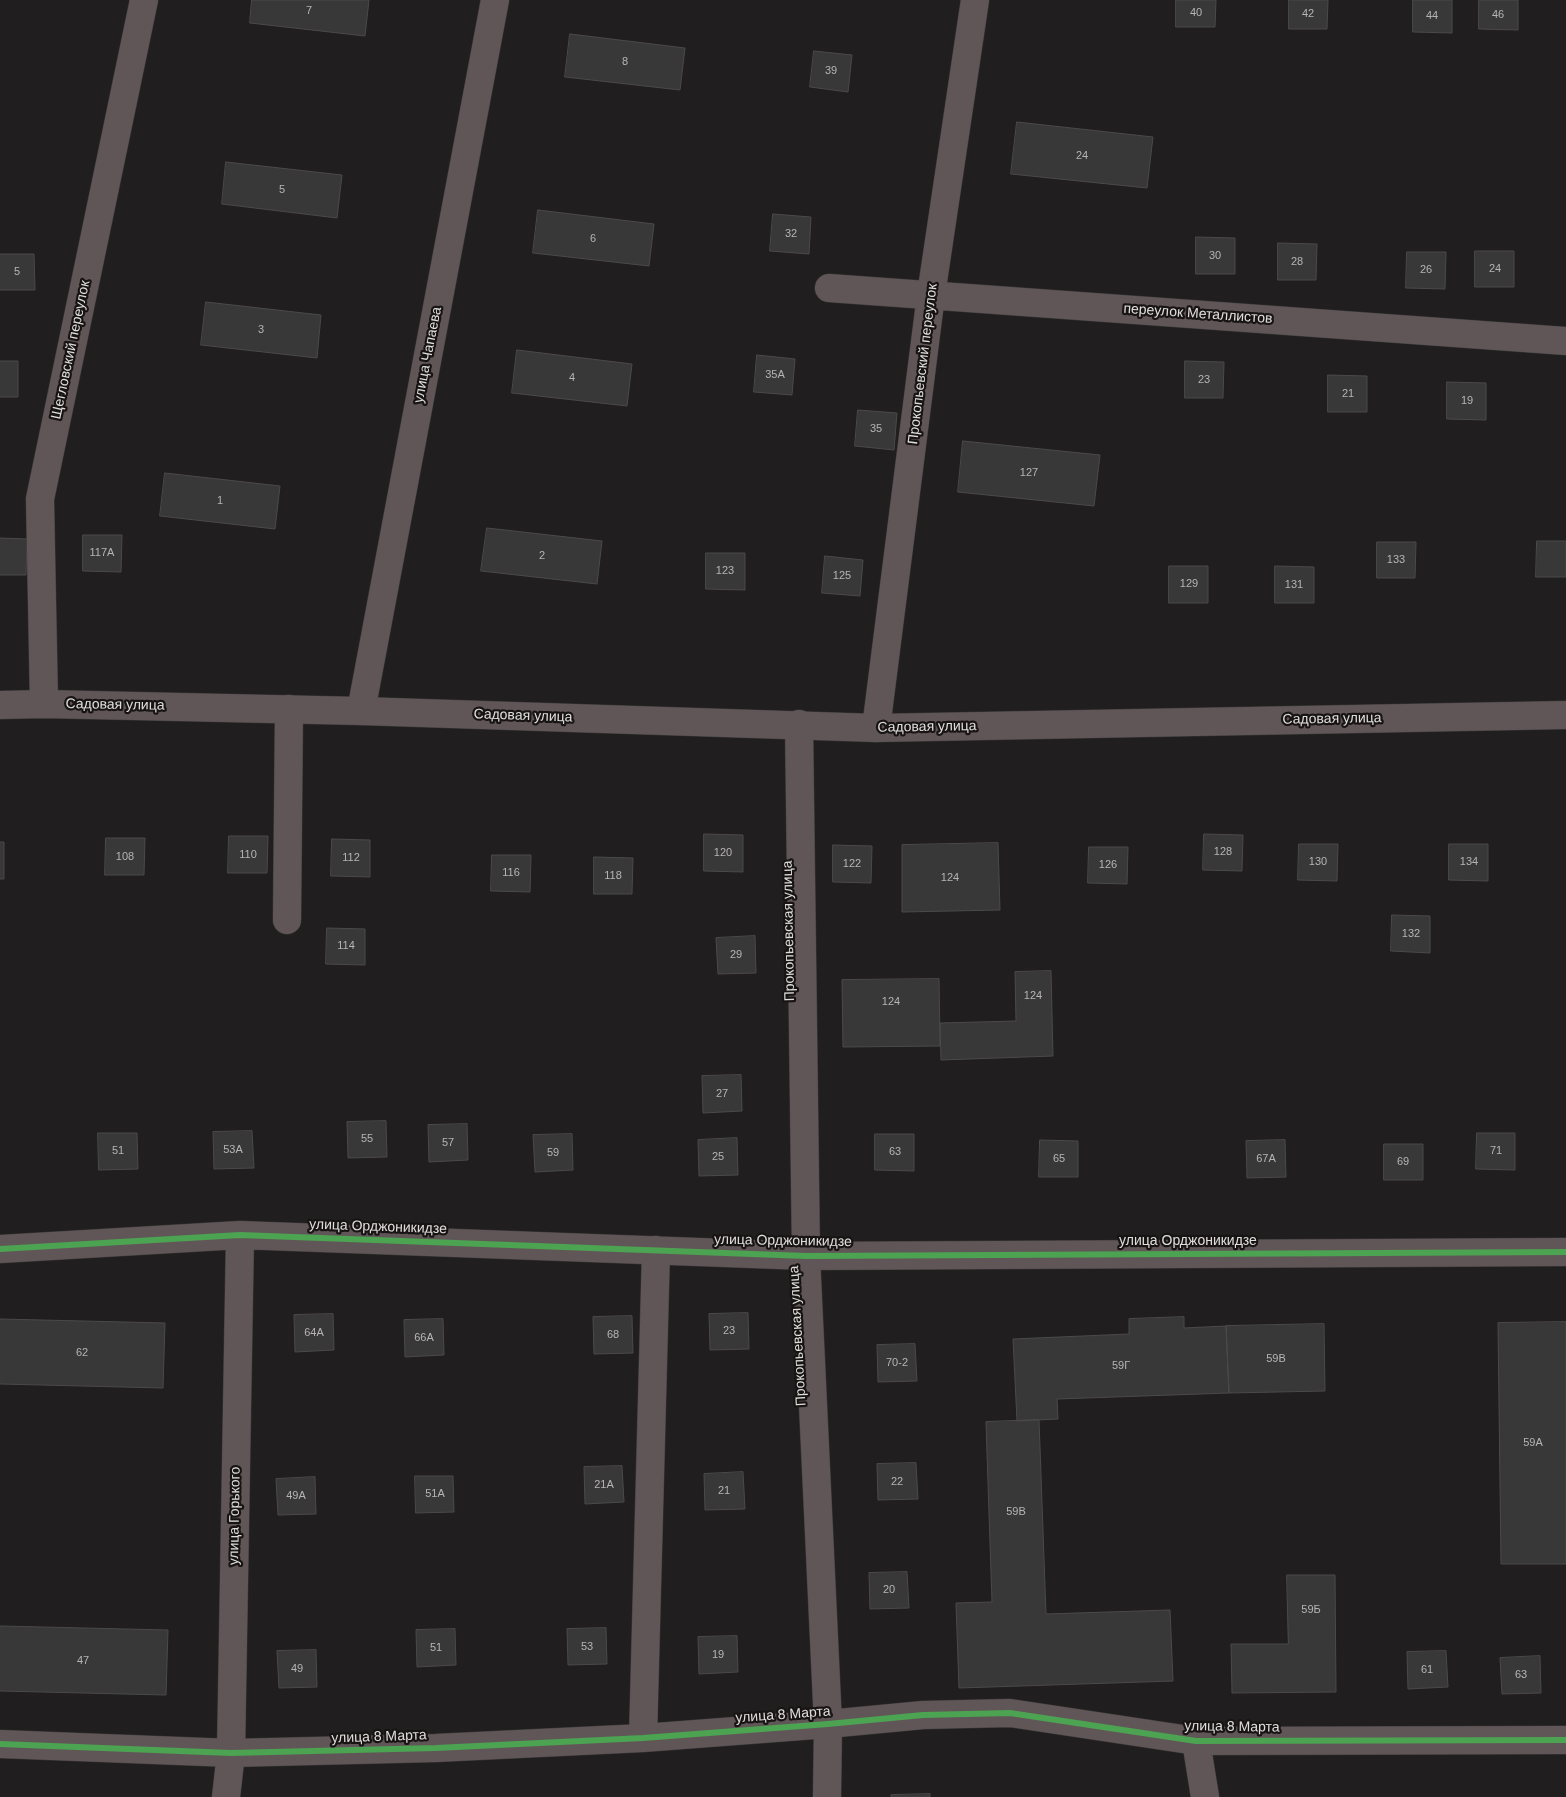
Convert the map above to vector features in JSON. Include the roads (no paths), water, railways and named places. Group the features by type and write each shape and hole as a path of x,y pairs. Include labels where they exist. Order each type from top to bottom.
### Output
{"street":[{"name":"Щегловский переулок","path":"44,704 40,499 144,0"},
{"name":"улица Чапаева","path":"362,711 495,0"},
{"name":"Прокопьевский переулок","path":"876,728 932,295 975,0"},
{"name":"переулок Металлистов","path":"829,288 1566,341"},
{"name":"Садовая улица","path":"0,706 44,704 289,709 799,724 876,728 1566,715"},
{"path":"287,920 289,709"},
{"name":"Прокопьевская улица","path":"799,724 806,1256 828,1724 827,1797"},
{"name":"улица Орджоникидзе","path":"0,1249 240,1235 806,1256 1566,1252"},
{"name":"улица Горького","path":"226,1797 231,1753 240,1235"},
{"path":"643,1738 656,1250"},
{"name":"улица 8 Марта","path":"0,1744 231,1753 426,1748 643,1738 923,1715 1010,1713 1196,1741 1566,1740"},
{"path":"1196,1741 1205,1797"}]}
